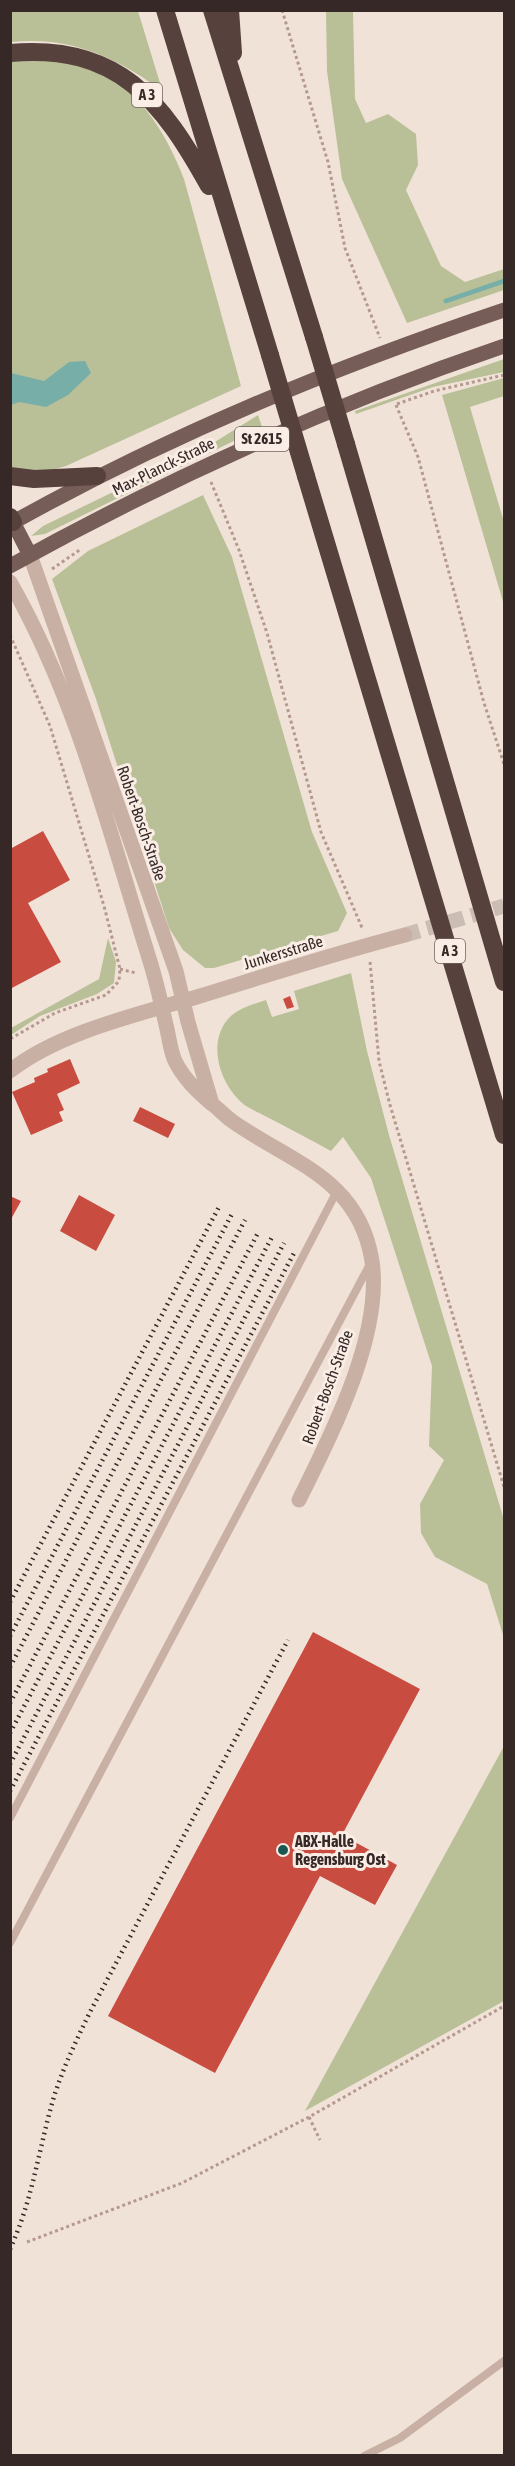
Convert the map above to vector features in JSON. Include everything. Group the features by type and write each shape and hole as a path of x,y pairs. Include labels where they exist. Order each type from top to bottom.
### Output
{"highway":[{"name":"A 3","path":"165,10 504,1135"},
{"path":"212,10 314,337 504,982"},
{"path":"230,10 235,85"},
{"name":"A 3","path":"10,53 34,50 74,55 110,67 146,93 182,139 227,218"},
{"path":"10,476 33,479 97,476"}],"main road":[{"name":"Max-Planck-Straße","path":"11,521 97,476 224,415 385,351 504,310"},
{"name":"Max-Planck-Straße","path":"10,566 244,446 417,376 504,346"},
{"path":"11,521 30,555"}],"street":[{"name":"Robert-Bosch-Straße","path":"30,555 176,971 172,1004 174,1059 192,1088 231,1120 318,1173 338,1189 358,1220 372,1260 372,1291 364,1347 328,1442 299,1500"},
{"name":"Robert-Bosch-Straße","path":"10,582 58,676 172,1004 212,1104"},
{"name":"Junkersstraße","path":"172,1004 405,935"},
{"path":"10,1071 25,1059 58,1041 172,1004"}],"lane":[{"path":"10,1818 338,1189"},
{"path":"10,1942 372,1260"},
{"path":"364,2456 400,2438 504,2361"}],"path":[{"path":"282,10 328,162 345,248 385,351"},
{"path":"387,408 434,391 504,375"},
{"path":"396,405 418,458 484,703 504,764"},
{"path":"201,486 211,481 239,550 267,633 321,832 369,944 379,1060 390,1105 504,1488"},
{"path":"39,577 88,545"},
{"path":"10,636 50,726 104,906 120,969 119,981 106,996 55,1013 10,1039"},
{"path":"27,2242 182,2183 309,2117 504,2006"},
{"path":"309,2117 320,2140"}],"green space":[{"path":"10,11 138,11 160,83 157,87 106,57 70,45 32,41 11,42"},
{"path":"326,11 353,11 355,99 366,123 388,114 416,134 418,165 406,190 441,266 465,282 504,269 504,290 407,323 342,179 327,71"},
{"path":"41,59 78,65 102,73 133,96 158,126 184,179 241,386 66,466 42,473 11,467 11,61"},
{"path":"504,359 504,372 433,387 356,414 355,411"},
{"path":"504,378 504,396 470,407 504,522 504,605 442,395"},
{"path":"258,415 262,427 45,534 31,536 43,526 210,445"},
{"path":"203,495 232,557 312,832 347,913 338,931 214,968 205,968 183,950 169,928 96,699 52,579 88,551"},
{"path":"108,938 116,962 114,983 97,994 40,1016 11,1035 11,1028 99,979"},
{"path":"351,973 367,1051 389,1135 504,1520 504,1638 487,1584 435,1557 421,1533 420,1504 444,1460 429,1446 432,1366 371,1178 343,1137 331,1151 243,1104 226,1083 218,1059 219,1035 224,1024 236,1012 266,1000 272,1017 299,1009 294,991"},
{"path":"504,1746 504,2001 305,2111"}],"water":[{"path":"85,361 91,373 68,395 46,407 19,402 11,405 11,373 44,381 69,362"}],"building":[{"path":"43,831 70,880 28,903 61,962 10,989 10,849"},
{"path":"290,996 294,1007 287,1009 283,999"},
{"path":"70,1059 80,1083 57,1094 64,1110 59,1112 63,1121 31,1135 12,1092 35,1082 34,1078 48,1072 47,1069"},
{"path":"140,1107 175,1124 168,1138 133,1121"},
{"path":"79,1195 115,1215 96,1251 60,1231"},
{"path":"10,1196 21,1201 10,1221"},
{"name":"ABX-Halle Regensburg Ost","path":"313,1632 420,1689 342,1835 397,1865 375,1905 320,1876 215,2073 108,2016"}],"waterway":[{"path":"446,301 504,281"}],"tunnel":[{"path":"405,935 504,906"}],"railway":[{"path":"10,1602 220,1205"},
{"path":"10,1636 233,1212"},
{"path":"10,1667 245,1220"},
{"path":"10,1703 259,1231"},
{"path":"10,1733 272,1237"},
{"path":"10,1764 284,1243"},
{"path":"10,1791 294,1253"},
{"path":"10,2249 29,2197 55,2095 73,2047 288,1640"}],"place":[{"name":"ABX-Halle Regensburg Ost","path":"283,1850"}]}
